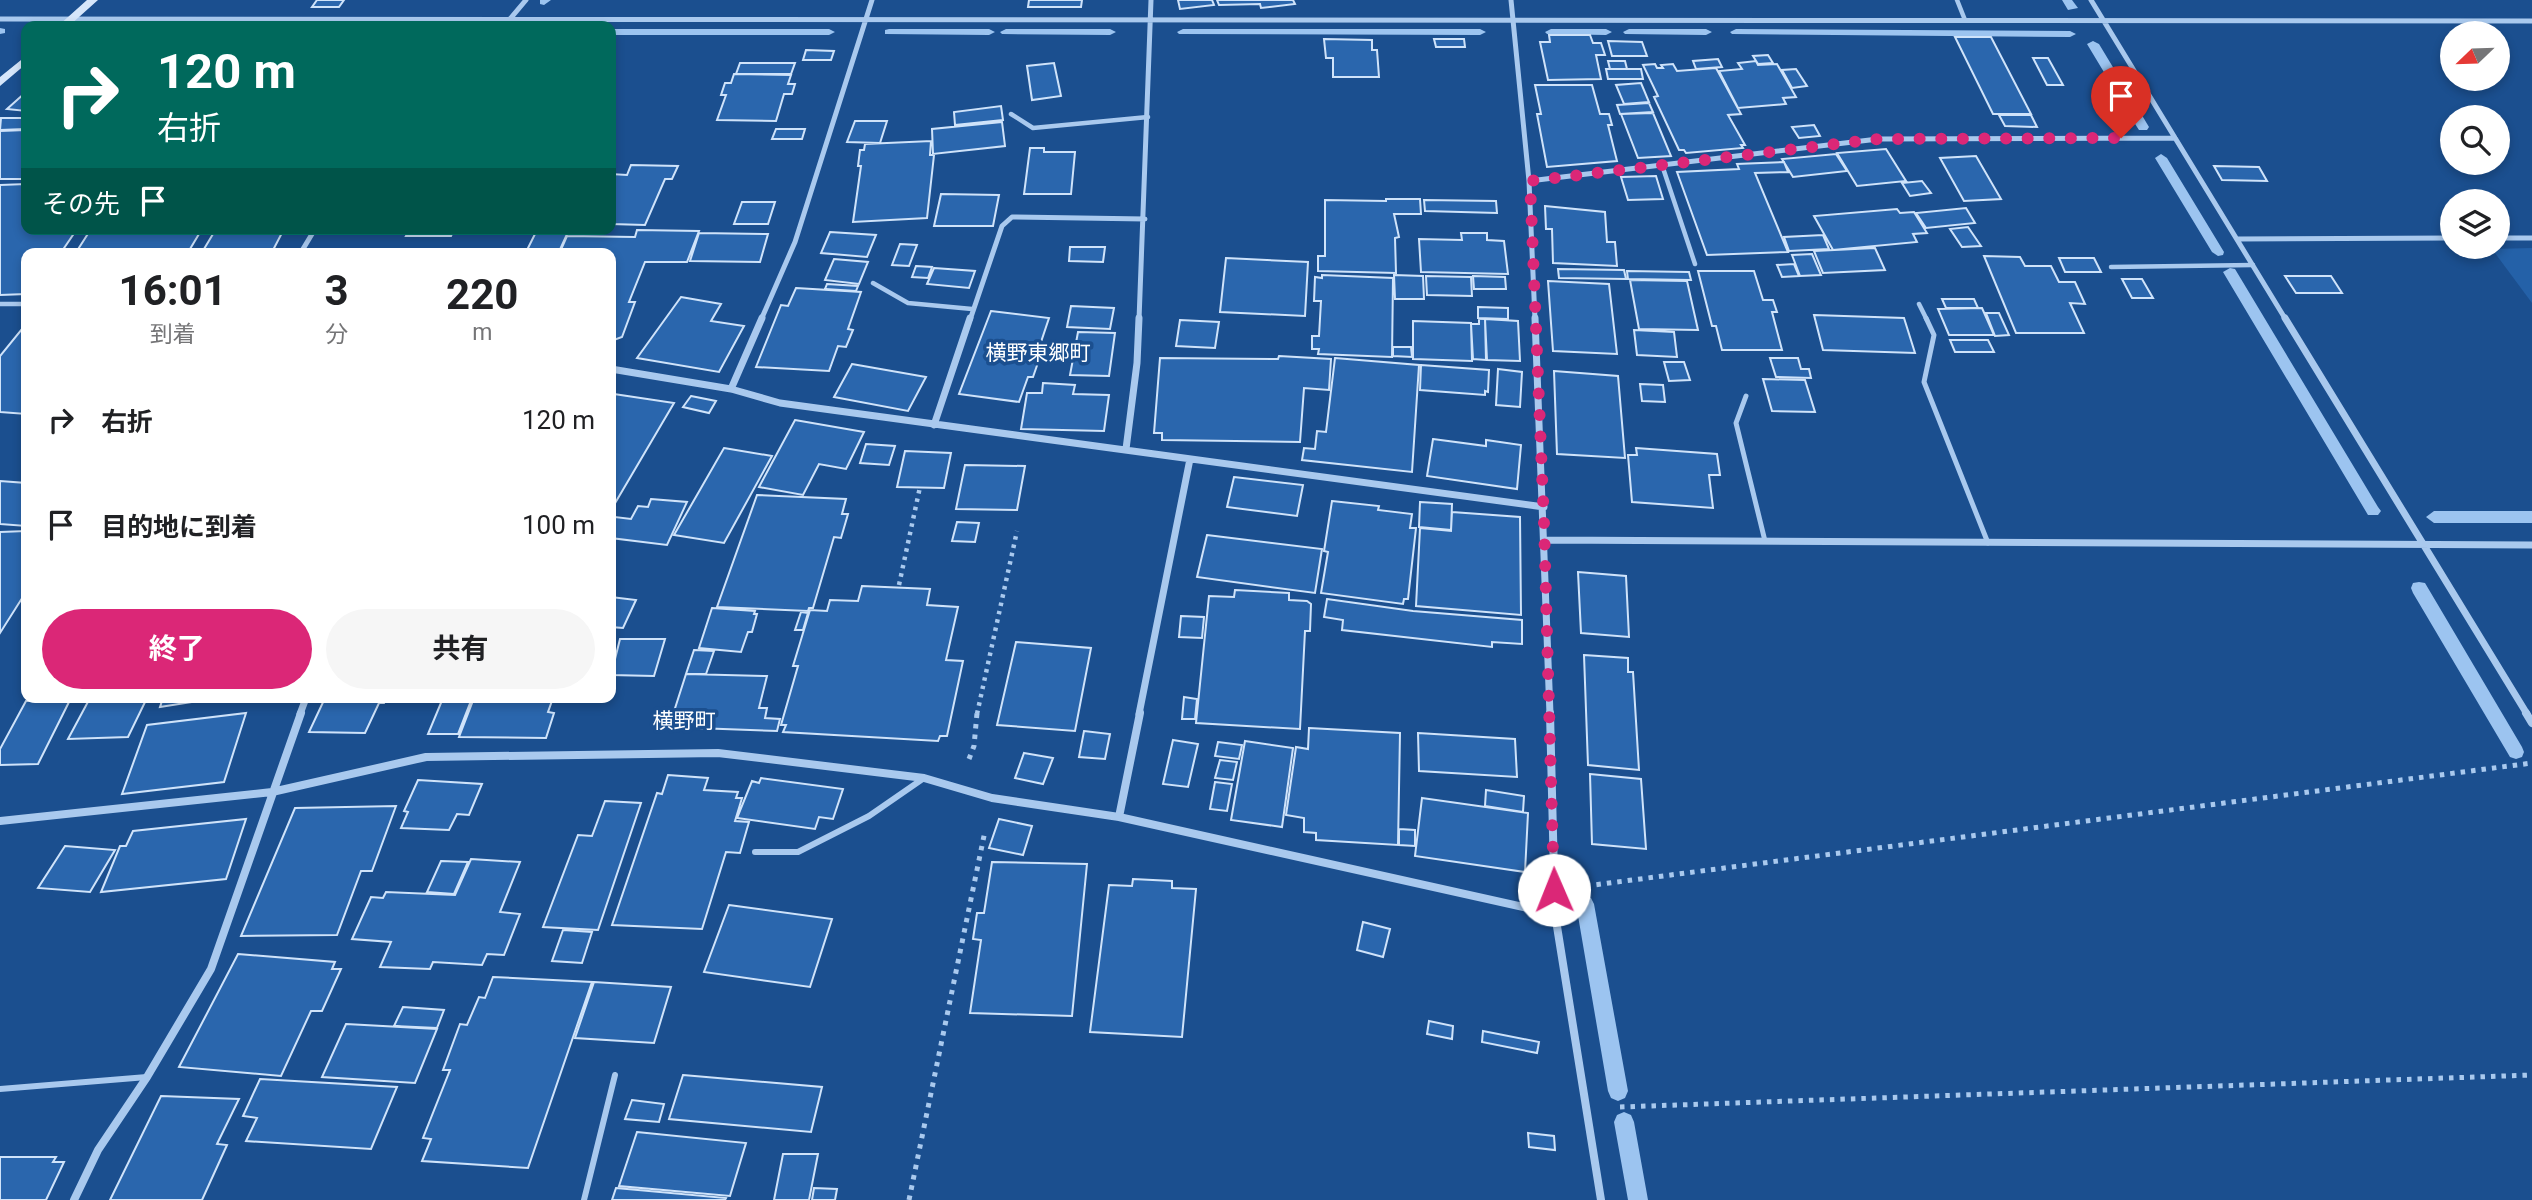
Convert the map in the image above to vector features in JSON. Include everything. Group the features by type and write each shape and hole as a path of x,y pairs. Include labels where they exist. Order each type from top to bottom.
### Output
{"main road":[{"path":"69,21 93,0"},
{"path":"0,83 21,64"}],"street":[{"path":"510,21 526,0"},
{"path":"732,389 795,242 872,0"},
{"path":"1126,449 1137,363 1145,219 1151,0"},
{"path":"1511,0 1530,181 1544,507 1555,914 1601,1200"},
{"path":"2091,0 2532,723"},
{"path":"0,19 2532,21"},
{"path":"1530,181 1878,139 2175,138"},
{"path":"934,425 1002,226 1012,218 1145,219"},
{"path":"2237,239 2440,238"},
{"path":"2510,238 2532,238"},
{"path":"616,370 732,389 780,403 1544,507"},
{"path":"1119,817 1190,459"},
{"path":"1545,540 2532,545"},
{"path":"74,1200 98,1150 147,1077 211,969 304,703"},
{"path":"0,821 272,792 426,757 718,753 924,778 992,798 1119,817 1555,914"}],"lane":[{"path":"1957,0 1965,20"},
{"path":"1011,114 1033,128 1148,117"},
{"path":"1662,165 1695,264"},
{"path":"2111,267 2253,265"},
{"path":"873,283 908,303 972,309"},
{"path":"0,304 21,304"},
{"path":"1919,304 1934,335 1924,382 1988,543"},
{"path":"1746,396 1736,423 1765,541"},
{"path":"755,852 798,852 869,816 924,778"},
{"path":"584,1200 615,1075"},
{"path":"0,1089 147,1077"}],"path":[{"path":"898,584 920,487"},
{"path":"956,787 974,746 974,727 1017,531"},
{"path":"1554,890 2532,763"},
{"path":"909,1200 992,798"},
{"path":"1586,1108 2532,1075"}],"shaded area":[{"path":"2532,248 2532,303 2499,259 2510,259 2510,249"}],"building":[{"path":"317,0 344,0 339,7 312,7"},
{"path":"1029,0 1082,0 1081,7 1028,7"},
{"path":"1178,0 1212,0 1214,5 1180,9"},
{"path":"1217,0 1293,0 1295,4 1261,8 1260,4 1219,5"},
{"path":"1549,35 1590,35 1593,43 1601,43 1605,55 1596,55 1601,79 1548,80 1540,42 1550,42"},
{"path":"1955,37 1991,37 2031,114 1993,114"},
{"path":"1324,39 1372,40 1372,50 1377,50 1379,77 1333,77 1333,58 1326,58"},
{"path":"1434,39 1464,39 1465,47 1436,47"},
{"path":"1608,41 1642,42 1647,56 1612,56"},
{"path":"806,50 834,51 831,60 803,60"},
{"path":"1768,55 1773,63 1758,64 1753,56"},
{"path":"2033,58 2048,58 2063,85 2047,85"},
{"path":"1718,59 1722,67 1696,69 1693,61"},
{"path":"1608,61 1625,61 1627,69 1610,69"},
{"path":"1756,61 1758,65 1777,64 1796,97 1783,98 1786,104 1738,108 1719,71 1742,69 1738,63"},
{"path":"740,63 795,63 791,74 736,74"},
{"path":"1054,63 1061,96 1032,100 1027,66"},
{"path":"1655,64 1657,68 1663,68 1661,65 1673,64 1677,71 1716,68 1741,114 1728,115 1745,145 1741,145 1743,148 1686,153 1679,150 1654,97 1658,96 1643,65"},
{"path":"1606,69 1641,69 1643,79 1608,79"},
{"path":"1796,69 1807,86 1792,88 1782,70"},
{"path":"734,74 791,75 788,84 795,84 792,94 784,94 776,121 717,120 726,95 721,95 725,83 731,83"},
{"path":"1641,83 1649,102 1624,104 1616,85"},
{"path":"1535,85 1592,85 1600,114 1609,114 1612,125 1608,125 1617,161 1547,167 1537,114 1541,114"},
{"path":"21,96 21,110 7,109"},
{"path":"1649,103 1653,112 1620,114 1617,105"},
{"path":"1001,106 1003,120 955,125 954,112"},
{"path":"1653,113 1671,156 1638,158 1621,114"},
{"path":"1999,115 2031,115 2037,127 2005,126"},
{"path":"1,118 21,118 21,129 0,130"},
{"path":"855,121 887,121 880,143 847,142"},
{"path":"1002,122 1005,146 933,154 932,129"},
{"path":"1814,125 1820,136 1799,138 1792,127"},
{"path":"776,129 805,129 802,139 772,139"},
{"path":"21,130 21,179 0,179 0,131"},
{"path":"931,141 930,155 934,155 927,218 853,222 861,166 858,166 860,150 864,150 865,144"},
{"path":"1030,148 1044,148 1044,152 1075,152 1071,194 1024,194"},
{"path":"1886,149 1906,181 1857,186 1837,153"},
{"path":"1836,154 1847,171 1793,177 1782,159"},
{"path":"1976,156 2001,199 1964,201 1940,158"},
{"path":"1784,162 1788,172 1755,173 1788,252 1707,255 1677,172 1739,169 1737,164"},
{"path":"631,165 678,166 672,179 665,179 645,225 616,224 616,174 627,175"},
{"path":"2214,166 2259,167 2267,181 2222,180"},
{"path":"1656,176 1663,199 1628,200 1621,177"},
{"path":"1922,181 1931,193 1910,196 1902,183"},
{"path":"21,184 21,235 73,235 64,248 21,248 21,294 0,295 0,185"},
{"path":"941,194 999,195 993,226 934,226"},
{"path":"1420,199 1421,214 1394,214 1399,237 1395,238 1396,273 1318,271 1318,256 1325,256 1325,200"},
{"path":"1424,200 1496,201 1497,213 1425,211"},
{"path":"742,202 775,202 768,224 734,224"},
{"path":"1545,206 1605,212 1607,242 1615,242 1617,266 1553,263 1552,229 1546,229"},
{"path":"1966,208 1975,223 1926,228 1916,213"},
{"path":"1897,209 1900,213 1914,212 1927,233 1913,234 1917,242 1833,250 1814,216"},
{"path":"1968,227 1981,246 1962,247 1950,229"},
{"path":"637,230 699,231 687,262 645,262 629,302 635,302 622,337 616,339 616,248 562,248 567,236 635,237"},
{"path":"830,232 876,235 867,257 821,253"},
{"path":"699,233 768,234 760,262 690,261"},
{"path":"1461,233 1487,233 1487,240 1504,241 1508,274 1421,272 1419,239 1462,240"},
{"path":"87,235 198,235 191,248 79,248"},
{"path":"212,235 281,235 274,248 205,248"},
{"path":"407,235 451,235 451,236"},
{"path":"534,235 567,235 561,248 528,248"},
{"path":"1823,235 1829,249 1789,251 1784,237"},
{"path":"900,244 917,245 909,266 892,265"},
{"path":"1070,247 1105,247 1103,262 1069,261"},
{"path":"1875,248 1885,270 1823,273 1814,251"},
{"path":"1812,254 1821,275 1800,276 1792,255"},
{"path":"1984,256 2020,257 2025,266 2051,266 2059,282 2075,282 2085,304 2070,303 2084,333 2016,333"},
{"path":"1226,258 1308,262 1305,316 1220,312"},
{"path":"2059,258 2094,258 2101,272 2065,272"},
{"path":"834,259 868,262 859,284 825,280"},
{"path":"1794,264 1799,276 1782,277 1777,265"},
{"path":"916,266 932,267 928,278 912,277"},
{"path":"934,268 975,271 969,288 927,284"},
{"path":"1558,269 1624,270 1626,279 1559,278"},
{"path":"1627,271 1689,272 1691,280 1628,279"},
{"path":"1698,271 1754,271 1763,300 1773,300 1777,312 1772,312 1782,350 1722,350 1716,326 1712,326"},
{"path":"1322,275 1393,278 1392,357 1318,354 1319,349 1312,349 1312,336 1319,336 1321,301 1314,301 1315,277 1322,278"},
{"path":"1394,275 1423,276 1424,299 1395,299"},
{"path":"1426,276 1471,277 1472,296 1427,295"},
{"path":"1473,276 1505,277 1506,289 1474,289"},
{"path":"2285,276 2331,276 2342,293 2296,293"},
{"path":"2122,279 2142,279 2153,298 2132,298"},
{"path":"1630,280 1687,281 1698,330 1639,329"},
{"path":"1548,281 1609,284 1617,354 1553,351"},
{"path":"827,284 858,286 856,291 825,289"},
{"path":"796,288 861,292 848,329 853,330 846,347 838,346 829,371 756,367 781,305 788,306"},
{"path":"681,297 721,304 711,321 744,326 719,372 637,358"},
{"path":"1942,299 1974,299 1978,308 1946,308"},
{"path":"1071,306 1114,308 1110,329 1067,327"},
{"path":"1478,307 1508,308 1508,319 1478,318"},
{"path":"1982,308 1994,335 1949,335 1938,309"},
{"path":"991,311 1049,318 1033,377 1028,377 1019,402 959,394"},
{"path":"1986,313 1999,313 2009,335 1995,336"},
{"path":"1814,315 1904,318 1915,353 1823,350"},
{"path":"1479,319 1485,319 1486,360 1473,359 1471,324 1479,324"},
{"path":"1485,319 1518,321 1520,361 1487,360"},
{"path":"1180,320 1219,322 1215,348 1176,346"},
{"path":"1413,321 1471,323 1472,361 1413,359"},
{"path":"21,330 21,414 0,412 0,356"},
{"path":"1634,330 1674,332 1677,357 1637,355"},
{"path":"1078,332 1115,333 1109,376 1070,375"},
{"path":"1950,340 1988,340 1994,352 1955,352"},
{"path":"1393,347 1411,347 1412,357 1393,356"},
{"path":"1279,356 1331,359 1329,390 1304,388 1300,442 1162,440 1162,433 1154,433 1160,358 1278,359"},
{"path":"1335,358 1419,365 1412,472 1302,460 1304,448 1315,449 1317,431 1326,432"},
{"path":"1770,358 1798,358 1801,369 1809,369 1811,378 1776,377"},
{"path":"1664,362 1684,362 1690,380 1669,381"},
{"path":"852,364 926,377 908,411 834,397"},
{"path":"1421,365 1489,370 1488,392 1485,391 1485,395 1420,390"},
{"path":"1498,369 1522,372 1520,407 1496,405"},
{"path":"1554,371 1618,376 1625,458 1557,454"},
{"path":"1763,379 1805,380 1815,412 1772,411"},
{"path":"1043,383 1075,385 1073,394 1109,395 1104,431 1021,429 1027,393 1042,393"},
{"path":"1640,384 1663,385 1665,402 1642,401"},
{"path":"616,394 674,403 616,502"},
{"path":"691,396 716,401 709,413 683,407"},
{"path":"795,420 864,432 846,469 819,464 803,495 759,487"},
{"path":"1433,439 1486,446 1486,440 1521,445 1517,489 1427,476"},
{"path":"866,444 895,446 889,465 860,463"},
{"path":"724,448 772,456 724,543 674,535"},
{"path":"1636,448 1717,454 1720,475 1709,475 1713,508 1632,502 1628,455 1637,455"},
{"path":"905,451 951,453 944,488 897,487"},
{"path":"965,465 1025,466 1017,510 956,509"},
{"path":"1234,477 1303,485 1297,516 1227,507"},
{"path":"0,481 21,483 21,526 0,524"},
{"path":"757,495 846,499 842,514 848,514 841,538 834,537 813,608 808,611 717,607"},
{"path":"651,499 687,502 667,545 616,539 616,517 631,519 638,506 648,507"},
{"path":"1332,501 1379,506 1378,510 1412,514 1410,528 1416,528 1408,599 1404,599 1403,604 1321,593"},
{"path":"1420,502 1452,504 1451,530 1419,527"},
{"path":"1452,512 1520,517 1521,615 1416,606 1420,528 1451,531"},
{"path":"957,522 979,523 975,542 952,541"},
{"path":"21,531 21,600 0,633 0,532"},
{"path":"1207,535 1322,549 1315,593 1197,577"},
{"path":"1578,572 1626,576 1629,637 1581,633"},
{"path":"862,586 930,589 927,605 958,607 946,660 963,661 947,736 940,736 938,741 783,732 786,725 781,725 798,666 793,666 810,610 827,611 830,600 858,601"},
{"path":"1235,590 1289,593 1289,600 1307,601 1311,604 1310,631 1305,631 1300,729 1196,723 1209,596 1234,597"},
{"path":"616,598 636,600 623,628 616,627"},
{"path":"1327,599 1413,611 1522,620 1522,644 1492,642 1492,647 1342,630 1343,620 1324,617"},
{"path":"712,608 755,611 754,614 757,614 752,632 748,632 741,652 699,648"},
{"path":"801,612 808,613 803,630 795,630"},
{"path":"1181,616 1204,617 1202,638 1179,637"},
{"path":"620,639 665,639 654,676 616,675 616,655"},
{"path":"1016,642 1091,648 1075,731 997,725"},
{"path":"694,650 714,651 706,674 686,674"},
{"path":"1584,655 1628,658 1628,672 1633,672 1639,770 1588,765"},
{"path":"686,674 767,676 759,708 767,708 765,718 780,719 777,731 669,727"},
{"path":"1184,697 1197,699 1195,719 1182,719"},
{"path":"25,703 68,703 38,764 0,765 0,749"},
{"path":"87,703 145,703 128,737 68,739"},
{"path":"161,703 185,703 160,707"},
{"path":"323,703 379,703 365,733 309,732"},
{"path":"441,703 470,703 458,734 428,734"},
{"path":"472,703 551,703 548,712 554,713 546,738 459,737"},
{"path":"246,713 224,782 122,794 147,725"},
{"path":"1309,728 1400,733 1398,845 1316,840 1316,833 1304,832 1304,818 1286,815 1296,747 1308,749"},
{"path":"1084,731 1110,734 1105,759 1079,757"},
{"path":"1418,733 1515,739 1517,777 1419,771"},
{"path":"1173,740 1198,744 1188,787 1163,784"},
{"path":"1245,741 1293,748 1282,827 1231,820"},
{"path":"1218,742 1242,745 1239,759 1215,756"},
{"path":"1024,753 1053,758 1043,784 1015,778"},
{"path":"1220,760 1237,762 1233,780 1215,778"},
{"path":"1590,774 1641,779 1646,849 1592,844"},
{"path":"668,775 708,778 704,790 738,792 736,798 742,798 735,821 749,822 740,853 726,852 702,929 612,925 657,793 662,794"},
{"path":"761,778 843,789 833,819 819,817 815,829 737,818 752,781 759,783"},
{"path":"418,780 482,784 469,815 457,814 449,830 401,828 408,812 404,811"},
{"path":"1215,782 1232,784 1227,811 1210,809"},
{"path":"1486,790 1524,796 1523,812 1485,806"},
{"path":"1422,798 1528,813 1525,872 1415,856"},
{"path":"605,801 641,803 598,930 543,927 578,835 592,836"},
{"path":"396,806 372,871 361,871 337,935 241,936 295,808"},
{"path":"246,819 226,879 101,892 120,846 126,846 133,831"},
{"path":"999,819 1032,826 1023,855 989,848"},
{"path":"1399,829 1415,830 1415,846 1399,845"},
{"path":"65,846 115,850 90,892 38,888"},
{"path":"471,859 520,862 500,912 520,914 504,955 487,954 482,965 433,962 430,969 380,967 391,942 352,939 371,897 383,898 386,892 455,895"},
{"path":"441,861 468,862 454,894 427,892"},
{"path":"992,862 1087,864 1072,1016 970,1013 981,940 973,939 977,913 984,913"},
{"path":"1133,879 1172,881 1172,888 1196,889 1182,1037 1090,1032 1109,885 1132,886"},
{"path":"729,905 832,919 810,987 704,972"},
{"path":"1363,922 1390,929 1383,957 1357,950"},
{"path":"563,930 592,932 582,963 552,961"},
{"path":"238,954 335,962 332,969 341,969 322,1011 311,1011 281,1076 179,1067"},
{"path":"493,977 592,982 528,1168 422,1161 431,1139 423,1138 450,1070 443,1070 460,1024 467,1025 479,997 485,998"},
{"path":"594,982 671,987 654,1043 575,1038"},
{"path":"403,1007 444,1010 437,1028 394,1026"},
{"path":"1429,1021 1453,1026 1452,1039 1427,1034"},
{"path":"346,1024 437,1029 415,1083 322,1077"},
{"path":"1483,1031 1539,1042 1537,1053 1482,1042"},
{"path":"683,1075 822,1087 811,1132 669,1119"},
{"path":"260,1079 397,1087 371,1149 246,1141 257,1118 243,1116"},
{"path":"161,1096 239,1099 217,1144 227,1145 202,1200 110,1200"},
{"path":"632,1100 664,1104 659,1122 625,1119"},
{"path":"637,1132 746,1143 730,1196 619,1186"},
{"path":"1528,1133 1554,1136 1555,1150 1529,1147"},
{"path":"783,1154 818,1154 809,1200 774,1200"},
{"path":"0,1157 56,1157 53,1162 64,1162 46,1200 0,1200"},
{"path":"616,1188 726,1198 612,1200"},
{"path":"814,1188 837,1189 835,1200 812,1200"}],"waterway":[{"path":"2067,0 2072,8"},
{"path":"616,32 829,32"},
{"path":"889,32 989,32"},
{"path":"1006,32 1110,32"},
{"path":"1183,32 1480,32"},
{"path":"1551,32 1606,32"},
{"path":"1629,32 1706,32"},
{"path":"1736,32 2070,34"},
{"path":"2093,44 2143,127"},
{"path":"2161,158 2218,252"},
{"path":"2230,272 2373,511"},
{"path":"2434,517 2532,517"},
{"path":"2419,588 2516,752"},
{"path":"1585,904 1618,1091"},
{"path":"1624,1122 1638,1200"}],"district":[{"name":"横野東郷町","path":"1038,353"},
{"name":"横野町","path":"684,721"}],"route":[{"path":"1554,890 1544,523 1530,181 1878,139 2121,138"}]}
